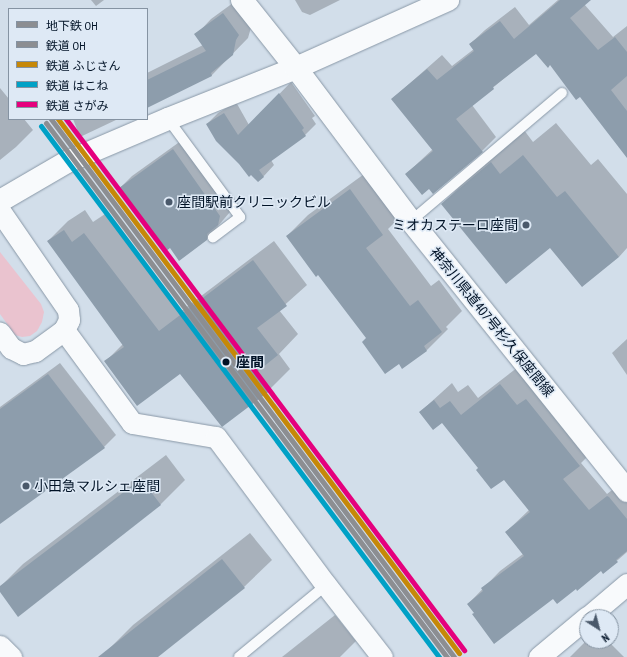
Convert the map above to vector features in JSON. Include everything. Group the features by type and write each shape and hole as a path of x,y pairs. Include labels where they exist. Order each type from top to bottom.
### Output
{"main road":[{"name":"神奈川県道407号杉久保座間線","path":"242,0 296,68 411,221 627,491"},
{"path":"0,201 67,162 168,119 296,68 448,0"}],"street":[{"path":"0,211 68,310 69,320 64,330 35,351 23,354 11,348 0,333"},
{"path":"64,330 132,423 216,437 326,585 382,657"},
{"path":"597,609 627,584"},
{"path":"539,657 579,624"},
{"path":"0,646 11,657"}],"lane":[{"path":"411,221 562,93"},
{"path":"168,119 240,217 213,237"},
{"path":"239,657 326,585"}],"shaded area":[{"path":"0,252 41,304 44,312 42,322 37,331 30,336 22,337 15,335 0,314"}],"building":[{"path":"560,0 591,0 570,18 598,50 615,37 627,52 627,76 611,90 627,111 627,158 580,97 576,100 550,65 548,68 536,54 493,87 494,89 456,119 483,152 433,194 429,189 422,195 405,174 433,151 391,99 427,69 437,80 474,51 469,44 500,21 514,39"},
{"path":"223,13 239,35 236,40 233,55 211,73 212,76 148,108 148,80 206,51 194,34"},
{"path":"279,93 304,128 302,130 306,136 259,170 264,177 258,182 251,175 249,177 239,164 216,141 206,124 224,113 238,135"},
{"name":"座間駅前クリニックビル","path":"173,149 220,216 218,225 207,234 207,240 179,261 170,248 165,252 119,188"},
{"name":"ミオカステーロ座間","path":"523,155 557,197 565,191 619,257 582,287 550,248 506,284 441,204 491,162 500,174"},
{"path":"350,189 383,235 366,248 410,306 418,300 442,332 424,346 427,351 402,369 399,364 385,374 362,342 366,338 318,275 316,277 286,236"},
{"path":"64,230 72,242 84,233 159,331 253,260 287,306 257,328 278,355 257,372 271,390 222,427 180,374 137,406 104,361 124,347 47,241"},
{"name":"小田急マルシェ座間","path":"48,374 105,448 0,524 0,409"},
{"path":"500,384 517,405 526,399 580,466 563,479 589,510 607,496 627,519 627,551 616,560 618,562 603,574 601,571 577,591 576,589 557,604 553,599 494,644 472,614 474,613 467,604 483,591 481,588 524,556 505,532 530,512 504,480 491,489 476,470 478,468 442,423 433,430 419,412 434,400 440,408 450,401 461,415"},
{"path":"141,479 161,505 18,617 0,592 0,586"},
{"path":"222,559 245,588 158,657 98,657"}],"metro line":[{"name":"OH","path":"52,120 454,657"}],"rail line":[{"name":"ふじさん","path":"59,120 459,653"},
{"name":"さがみ","path":"67,120 464,650"},
{"name":"OH","path":"46,123 447,657"},
{"name":"はこね","path":"41,126 439,657"}],"place":[{"name":"座間駅前クリニックビル","path":"169,202"},
{"name":"ミオカステーロ座間","path":"526,225"},
{"name":"座間","path":"226,362"},
{"name":"小田急マルシェ座間","path":"26,486"}]}
